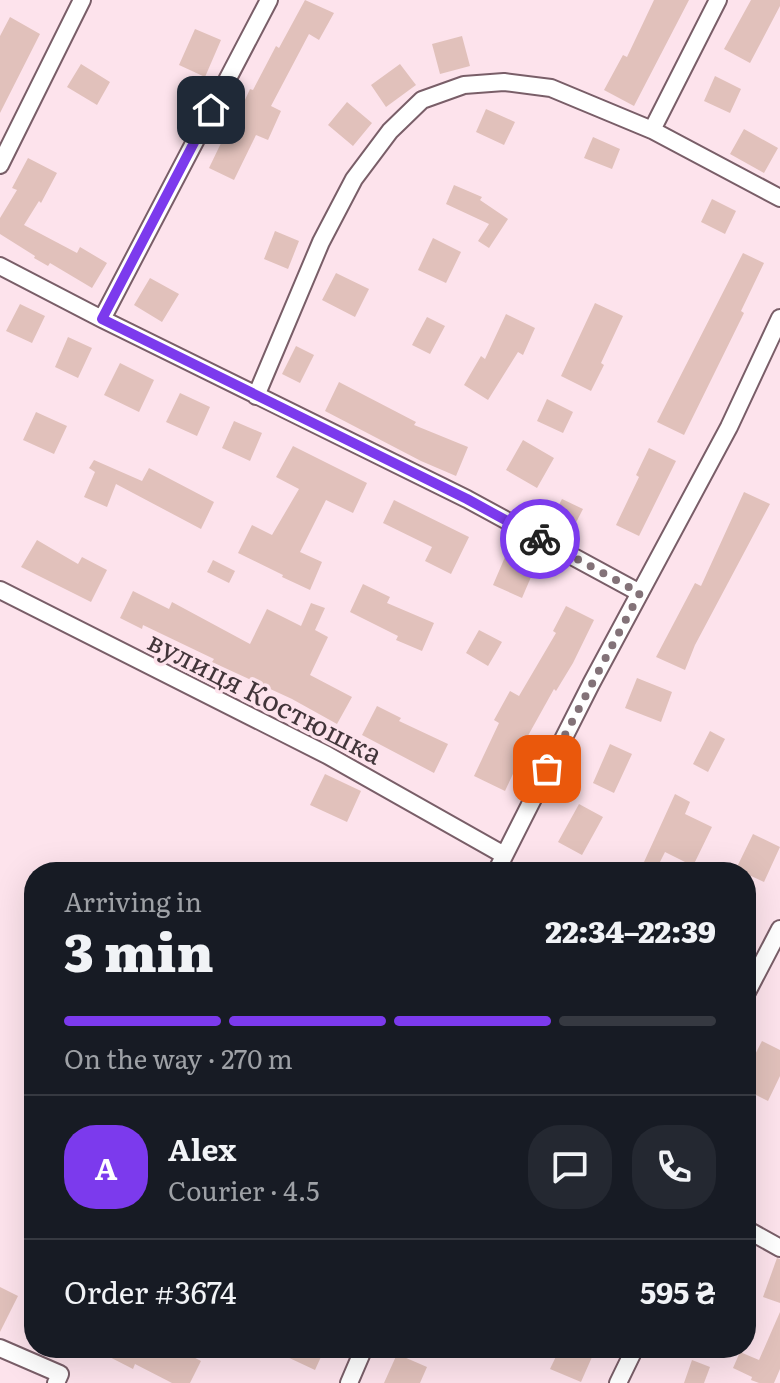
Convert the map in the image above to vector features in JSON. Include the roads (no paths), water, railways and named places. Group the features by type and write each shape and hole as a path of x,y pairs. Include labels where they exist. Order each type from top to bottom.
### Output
{"street":[{"path":"0,165 82,0"},
{"path":"102,319 269,0"},
{"path":"652,130 718,0"},
{"path":"256,396 321,242 354,179 390,131 422,100 464,85 504,82 551,88 652,130 780,198"},
{"path":"0,266 467,499 640,593"},
{"path":"501,862 591,684 729,427 780,318"},
{"name":"вулиця Костюшка","path":"0,590 327,755 504,855"},
{"path":"756,975 780,929"},
{"path":"756,1235 780,1248"},
{"path":"0,1348 60,1374 56,1383"},
{"path":"349,1383 360,1358"},
{"path":"618,1383 630,1358"}]}
